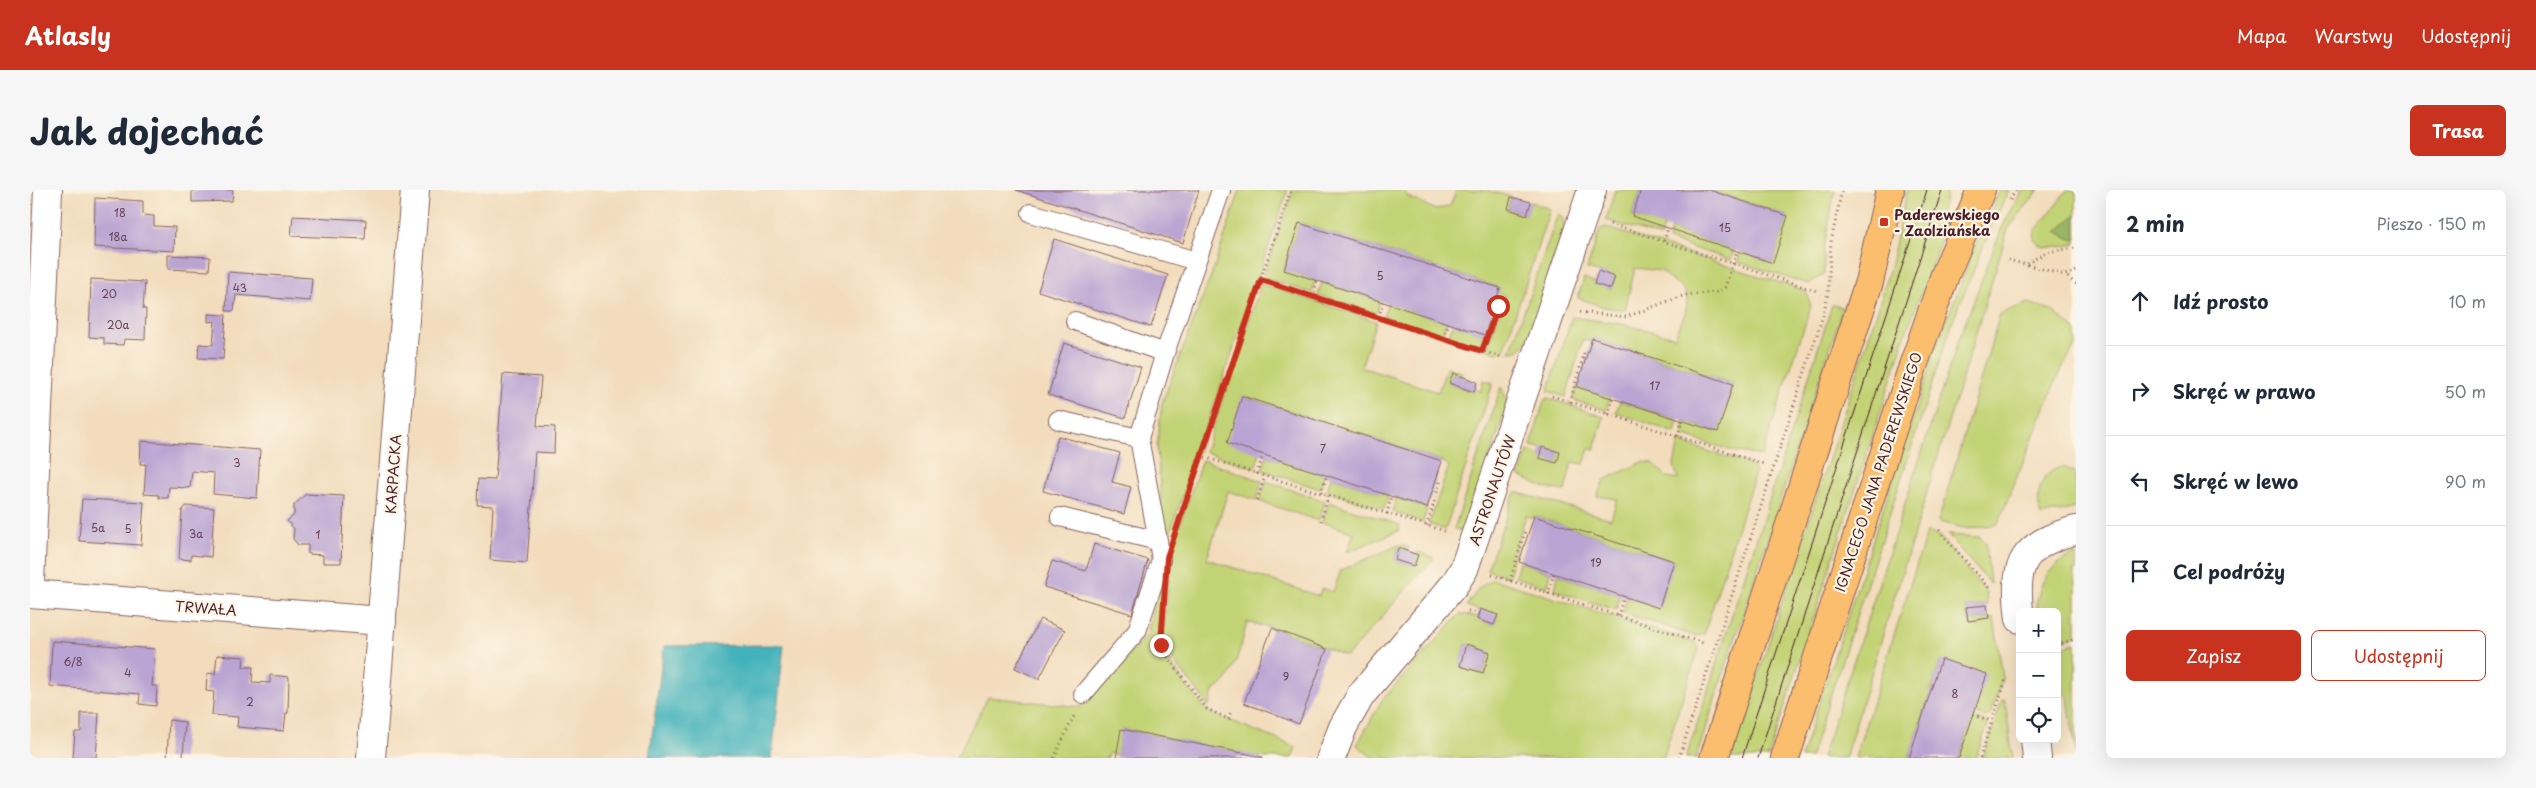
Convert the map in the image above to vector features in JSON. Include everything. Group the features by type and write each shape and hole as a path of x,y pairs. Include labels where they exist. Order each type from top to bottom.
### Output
{"main road":[{"path":"1714,758 1869,282 1890,190"},
{"name":"IGNACEGO JANA PADEREWSKIEGO","path":"1785,758 1913,366 1945,275 1981,190"}],"street":[{"path":"30,582 48,190"},
{"name":"KARPACKA","path":"371,758 415,190"},
{"name":"ASTRONAUTÓW","path":"1331,758 1343,727 1361,695 1454,585 1464,569 1592,190"},
{"path":"2018,608 2016,590 2026,555 2038,544 2050,537 2076,530"},
{"name":"TRWAŁA","path":"30,594 382,621"},
{"path":"2035,743 2037,758"}],"lane":[{"path":"1083,694 1137,631 1161,560 1139,438 1165,353 1221,190"},
{"path":"1031,213 1196,261"},
{"path":"1075,320 1165,353"},
{"path":"1058,420 1139,438"},
{"path":"1060,517 1158,541"}],"path":[{"path":"1179,520 1291,190"},
{"path":"1679,758 1822,319 1828,294 1831,242 1842,190"},
{"path":"1607,223 1817,291"},
{"path":"1664,241 1668,228"},
{"path":"2027,265 2046,252 2076,248"},
{"path":"1555,302 1568,310 1626,316 1685,295 1716,292 1725,287 1737,251"},
{"path":"2008,260 2066,274 2076,271"},
{"path":"2066,274 2076,284"},
{"path":"1261,280 1504,358"},
{"path":"1313,297 1317,281"},
{"path":"1380,318 1384,302"},
{"path":"1482,351 1498,306"},
{"path":"1444,338 1449,323"},
{"path":"1570,402 1584,354"},
{"path":"1551,396 1764,464"},
{"path":"1608,414 1613,398"},
{"path":"1678,436 1682,420"},
{"path":"1257,474 1263,454"},
{"path":"1200,456 1448,532"},
{"path":"1321,493 1327,475"},
{"path":"1258,500 1265,476"},
{"path":"1427,526 1441,479"},
{"path":"1321,521 1328,496"},
{"path":"1387,514 1391,496"},
{"path":"1940,530 1995,595"},
{"path":"1510,582 1525,531"},
{"path":"1483,573 1706,644"},
{"path":"1548,594 1554,574"},
{"path":"1618,616 1624,596"},
{"path":"1161,636 1161,645 1169,659 1207,709 1229,719 1231,710"},
{"path":"2061,644 2076,639"},
{"path":"1980,758 2006,678"},
{"path":"1054,758 1083,694"},
{"path":"1973,715 1992,721"}],"green space":[{"path":"1240,190 1288,190 1165,547 1157,448 1162,403 1214,268"},
{"path":"1293,190 1404,190 1408,197 1436,210 1450,206 1457,190 1486,190 1511,197 1508,209 1526,215 1531,202 1550,209 1504,350 1496,353 1486,349 1506,296 1498,293 1500,288 1299,223 1284,269 1315,280 1312,293 1263,277"},
{"path":"1615,190 1641,190 1632,216 1664,226 1661,237 1606,220"},
{"path":"1709,190 1835,190 1824,249 1824,274 1808,284 1738,262 1740,252 1773,263 1788,216"},
{"path":"1907,190 1948,190 1937,223 1946,226 1905,336 1768,758 1731,758 1876,315 1891,264"},
{"path":"2000,190 2009,190 1993,223 1952,323 1810,758 1801,758 1937,345 1976,244"},
{"path":"2022,190 2039,190 2008,229 1845,758 1822,758 1958,341 2002,228"},
{"path":"2068,190 2076,190 2076,244 2048,248 2034,240 2035,231"},
{"path":"1558,214 1562,217 1565,228 1527,342 1519,351 1510,352"},
{"path":"2076,214 2076,239 2074,240 2057,232"},
{"path":"1605,227 1806,291 1811,306 1762,456 1733,451 1682,435 1685,422 1718,432 1733,384 1593,338 1591,341 1583,339 1566,397 1548,391 1572,317 1622,324 1675,337 1685,313 1687,306 1686,294 1680,286 1662,271 1635,268 1625,310 1604,307 1578,298 1584,278 1611,289 1615,277 1587,269 1600,229"},
{"path":"1671,229 1734,250 1731,260 1668,240"},
{"path":"1322,282 1380,301 1376,313 1318,295"},
{"path":"1261,284 1376,321 1361,367 1438,392 1447,367 1462,372 1461,376 1453,373 1449,383 1473,392 1475,389 1481,391 1483,380 1493,383 1445,530 1429,524 1449,466 1442,461 1243,396 1260,453 1255,468 1205,452"},
{"path":"1388,303 1446,322 1442,335 1383,316"},
{"path":"2028,303 2051,310 2076,330 2076,344 2058,375 1998,524 1969,529 1938,522 2000,314"},
{"path":"1832,305 1842,307 1840,317 1696,758 1686,758"},
{"path":"1453,324 1483,334 1480,347 1448,338"},
{"path":"1501,387 1508,402 1470,520 1462,531 1454,529"},
{"path":"1577,387 1610,397 1606,410 1573,400"},
{"path":"1548,398 1604,417 1594,450 1589,449 1584,464 1572,462 1565,491 1545,488 1519,476 1528,451 1557,462 1560,452 1531,446 1544,401"},
{"path":"1620,401 1678,420 1675,433 1616,412"},
{"path":"1679,442 1748,464 1753,467 1755,473 1704,634 1695,636 1623,613 1627,597 1659,607 1674,561 1534,516 1533,518 1526,516 1511,559 1513,561 1509,577 1487,570 1515,492 1611,519 1617,499 1597,496 1604,480 1643,462 1653,463 1667,477 1678,479 1674,465"},
{"path":"1267,456 1324,474 1320,489 1262,470"},
{"path":"1202,460 1262,481 1256,500 1228,491 1207,559 1319,596 1322,588 1333,592 1341,570 1399,545 1409,547 1408,552 1398,548 1395,560 1414,566 1418,552 1434,558 1347,656 1272,628 1247,622 1232,671 1221,686 1213,691 1209,706 1162,646 1171,550"},
{"path":"2064,467 2076,473 2076,508 2041,516 2038,500 2041,485 2050,473"},
{"path":"1331,477 1388,495 1384,509 1327,491"},
{"path":"1266,481 1325,501 1319,521 1259,501"},
{"path":"1396,498 1427,508 1423,522 1392,512"},
{"path":"1329,502 1400,525 1398,531 1347,552 1354,533 1322,522"},
{"path":"1927,532 1939,536 1986,592 1987,605 1966,607 1968,621 1994,618 2003,678 1990,715 1984,717 1974,712 1941,659 1909,758 1855,758"},
{"path":"1948,535 1980,537 1986,543 1990,584"},
{"path":"2076,554 2076,570 2073,571 2076,584 2076,636 2061,641 2061,608 2037,608 2037,602 2046,576 2067,558"},
{"path":"1163,560 1159,646 1185,684 1209,712 1296,747 1292,758 1264,758 1122,729 1117,755 1109,753 1108,758 956,758 988,697 1081,707 1147,635"},
{"path":"1519,562 1551,573 1547,587 1515,577"},
{"path":"1558,575 1620,595 1616,610 1555,590"},
{"path":"1493,579 1696,643 1699,648 1663,758 1373,758 1357,745 1382,700 1460,614 1478,617 1477,619 1494,625 1497,616 1466,606 1479,588","holes":["1466,644 1490,652 1483,673 1460,666"]},
{"path":"2076,643 2076,753 2068,697 2061,691 2061,648"},
{"path":"2002,700 2005,700 2013,758 1983,758"},
{"path":"1973,717 1985,722 1987,726 1976,758 1959,758"}],"water":[{"path":"784,645 772,758 649,758 664,646"}],"building":[{"path":"192,190 233,190 232,201 192,202"},
{"path":"1016,190 1199,190 1183,243"},
{"path":"1641,190 1709,190 1788,216 1773,263 1632,216"},
{"path":"1511,197 1531,202 1527,215 1508,209"},
{"path":"95,198 143,201 143,215 154,216 154,226 175,227 174,251 94,247"},
{"path":"293,216 366,220 365,239 291,236"},
{"path":"1299,223 1500,288 1485,335 1284,270"},
{"path":"1054,239 1168,275 1151,327 1038,291"},
{"path":"168,255 210,257 209,271 168,269"},
{"path":"1598,271 1615,277 1611,289 1594,284"},
{"path":"228,272 312,278 310,301 236,295 234,311 226,311"},
{"path":"91,279 145,282 143,309 146,309 145,340 124,339 123,345 104,344 104,338 89,337"},
{"path":"208,314 226,315 223,359 198,358 199,344 213,345 215,321 208,322"},
{"path":"1592,338 1733,384 1718,432 1577,387"},
{"path":"1064,343 1141,367 1125,418 1048,395"},
{"path":"1453,373 1477,382 1474,392 1449,383"},
{"path":"503,374 541,377 537,426 555,427 554,453 535,452 527,563 490,560 493,506 477,505 478,479 495,480"},
{"path":"1242,396 1442,461 1427,508 1227,443"},
{"path":"1058,436 1120,453 1112,482 1131,487 1124,514 1043,491"},
{"path":"141,441 260,450 257,498 213,494 214,473 192,471 190,488 169,487 168,498 144,494 146,464 140,464"},
{"path":"1542,447 1560,452 1557,463 1539,458"},
{"path":"306,494 344,496 341,563 323,563 323,555 308,554 308,545 298,545 293,539 294,529 287,521 294,515 294,505"},
{"path":"82,499 144,502 141,545 79,541"},
{"path":"186,506 214,508 211,557 191,555 191,560 179,559 182,511"},
{"path":"1534,516 1674,561 1659,608 1519,562"},
{"path":"1094,544 1148,560 1132,614 1044,587 1052,561 1086,571"},
{"path":"1398,548 1418,555 1414,566 1395,560"},
{"path":"1987,605 1989,618 1968,621 1966,607"},
{"path":"1480,609 1498,615 1494,625 1477,619"},
{"path":"1040,619 1065,630 1039,679 1015,668"},
{"path":"1272,628 1327,649 1299,724 1244,703"},
{"path":"52,641 155,649 152,686 157,686 156,706 139,704 140,694 50,686"},
{"path":"1466,644 1490,652 1483,673 1460,666"},
{"path":"217,655 244,657 243,667 253,667 252,682 270,683 270,675 289,677 288,713 286,713 284,731 237,727 238,717 212,715 214,692 206,691 207,673 215,674"},
{"path":"1941,659 1987,674 1959,758 1909,758"},
{"path":"81,713 99,713 96,758 73,758 75,732 81,732"},
{"path":"169,720 185,722 183,758 167,758"},
{"path":"1121,729 1263,757 1263,758 1116,758"}],"tram line":[{"path":"1742,758 1927,190"},
{"path":"1758,758 1942,190"}],"place":[{"name":"Paderewskiego - Zaolziańska","path":"1884,222"}],"route":[{"path":"1161,645 1167,557 1261,280 1482,351 1498,306"}]}
